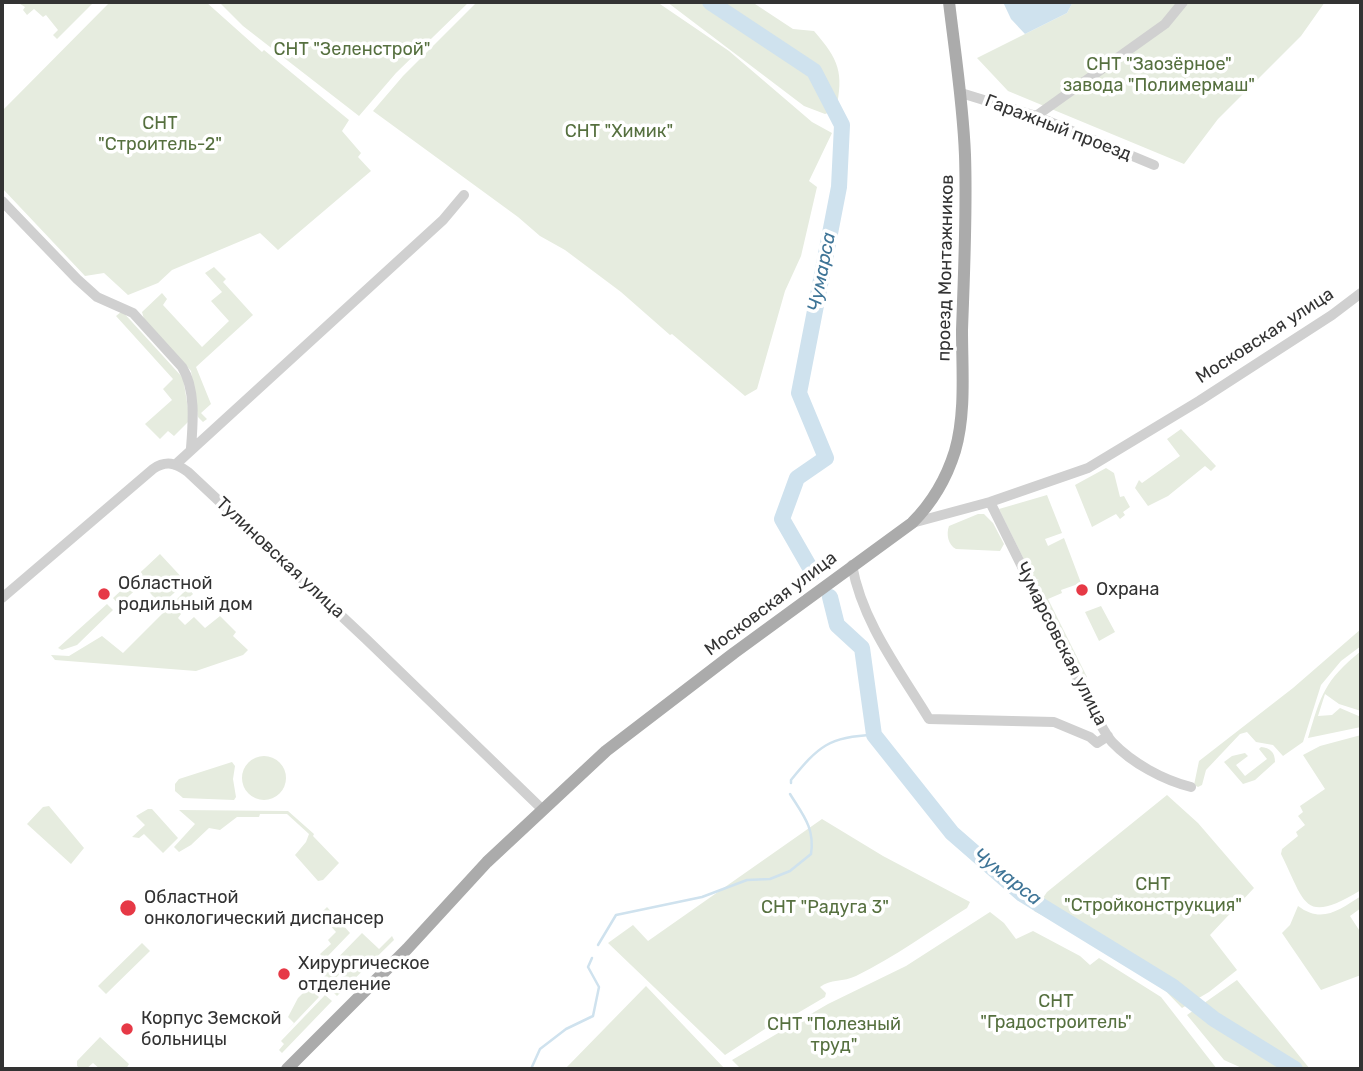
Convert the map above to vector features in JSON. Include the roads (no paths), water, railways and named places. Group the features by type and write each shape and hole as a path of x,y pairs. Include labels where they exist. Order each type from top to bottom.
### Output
{"main road":[{"name":"проезд Монтажников","path":"912,523 940,490 956,449 960,419 965,155 961,93 948,2"},
{"name":"Московская улица","path":"287,1069 407,949 488,862 606,751 852,565 912,523"}],"street":[{"path":"1036,116 1165,24 1183,2"},
{"name":"Гаражный проезд","path":"961,93 1036,116 1154,165"},
{"path":"2,598 153,469 165,463 174,465 443,220 464,195"},
{"path":"2,201 77,279 97,297 133,313 182,367 187,376 193,416 191,448"},
{"name":"Московская улица","path":"912,523 990,502 1088,468 1190,407 1332,315 1361,293"},
{"name":"Тулиновская улица","path":"174,465 188,472 273,551 542,809"},
{"name":"Чумарсовская улица","path":"990,502 1097,718 1111,741 1145,767 1174,783 1191,788"},
{"path":"852,565 859,593 888,656 929,719 1054,722 1090,737 1097,743 1108,736"}],"water":[{"path":"1003,2 1073,2 1067,13 1025,34 1011,19"}],"waterway":[{"name":"Чумарса","path":"710,2 814,71 842,125 839,187 799,393 826,458 797,478 782,519 813,573"},
{"name":"Чумарса","path":"830,597 837,625 862,648 874,735 952,833 1022,894 1172,986 1214,1019 1295,1069"},
{"path":"791,783 809,759 826,746 846,738 874,735"},
{"path":"598,945 616,915 702,897 747,880 770,879 790,871 811,854 812,845 807,822 790,794"},
{"path":"531,1069 540,1049 566,1029 593,1016 599,987 588,967 592,958"}],"place":[{"name":"Охрана","path":"1082,590"},
{"name":"Областной родильный дом","path":"104,594"},
{"name":"Областной онкологический диспансер","path":"128,908"},
{"name":"Хирургическое отделение","path":"284,974"},
{"name":"Корпус Земской больницы","path":"127,1029"}],"park label":[{"name":"СНТ \"Зеленстрой\"","path":"352,50"},
{"name":"СНТ \"Заозёрное\" завода \"Полимермаш\"","path":"1159,75"},
{"name":"СНТ \"Химик\"","path":"619,132"},
{"name":"СНТ \"Строитель-2\"","path":"160,134"},
{"name":"СНТ \"Стройконструкция\"","path":"1153,896"},
{"name":"СНТ \"Радуга 3\"","path":"825,908"},
{"name":"СНТ \"Градостроитель\"","path":"1056,1012"},
{"name":"СНТ \"Полезный труд\"","path":"834,1035"}]}
